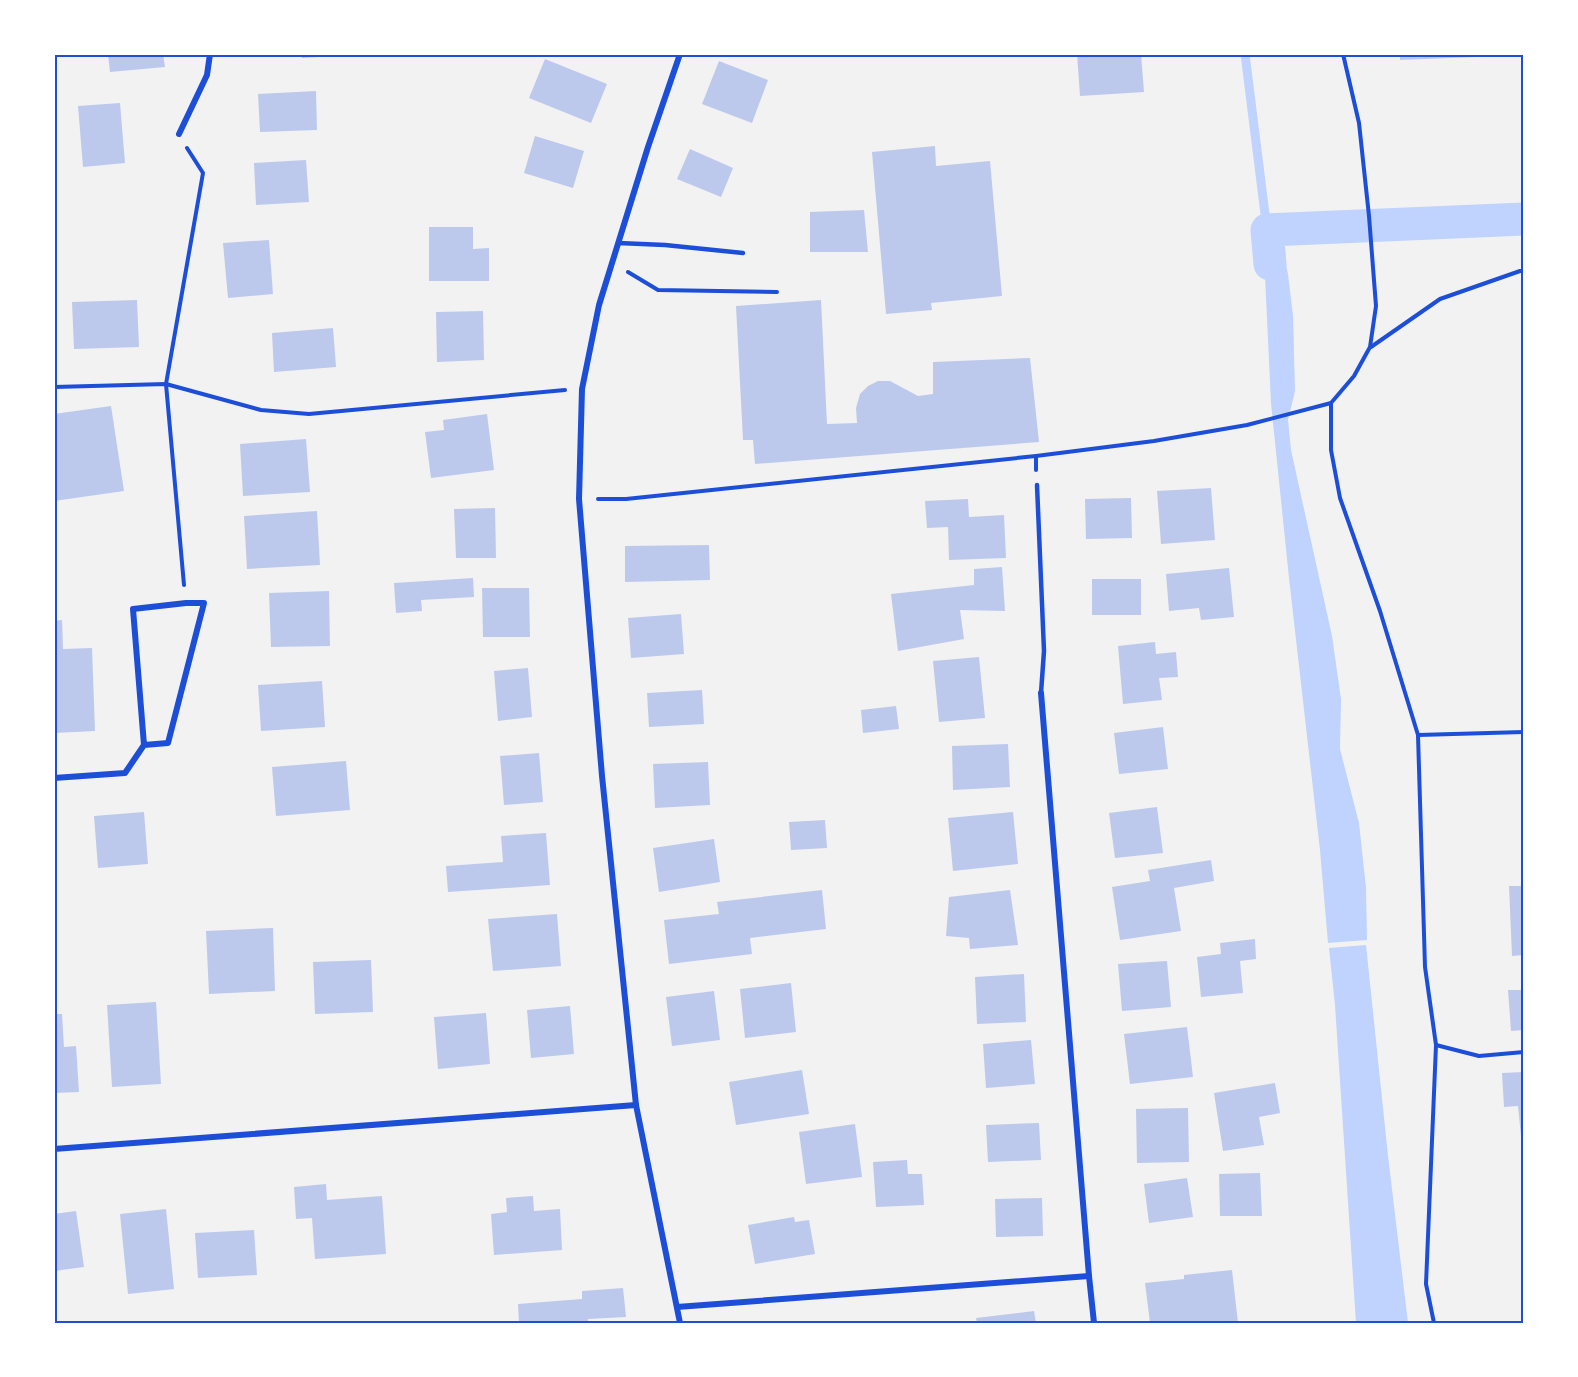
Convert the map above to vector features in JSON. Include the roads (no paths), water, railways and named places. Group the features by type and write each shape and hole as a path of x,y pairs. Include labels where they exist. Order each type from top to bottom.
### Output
{"street":[{"path":"179,134 207,75 210,54"},
{"path":"680,54 648,147 600,305 582,389 579,499 602,776 636,1105 680,1323"},
{"path":"54,778 125,773 144,745 133,609 204,603 168,743 144,745"},
{"path":"1041,693 1094,1323"},
{"path":"54,1149 636,1105"},
{"path":"677,1307 1089,1276"}],"lane":[{"path":"618,243 743,253"},
{"path":"1036,485 1044,651 1041,693"}],"water":[{"path":"1277,225 1288,274 1293,316 1295,391 1288,420 1291,450 1332,636 1341,699 1340,749 1359,823 1366,888 1367,940 1328,943 1320,850 1271,403 1265,276 1260,229"},
{"path":"1366,945 1408,1323 1356,1323 1335,1005 1329,948"}],"waterway":[{"path":"1245,54 1267,230"},
{"path":"1270,264 1267,230 1524,219"}]}
